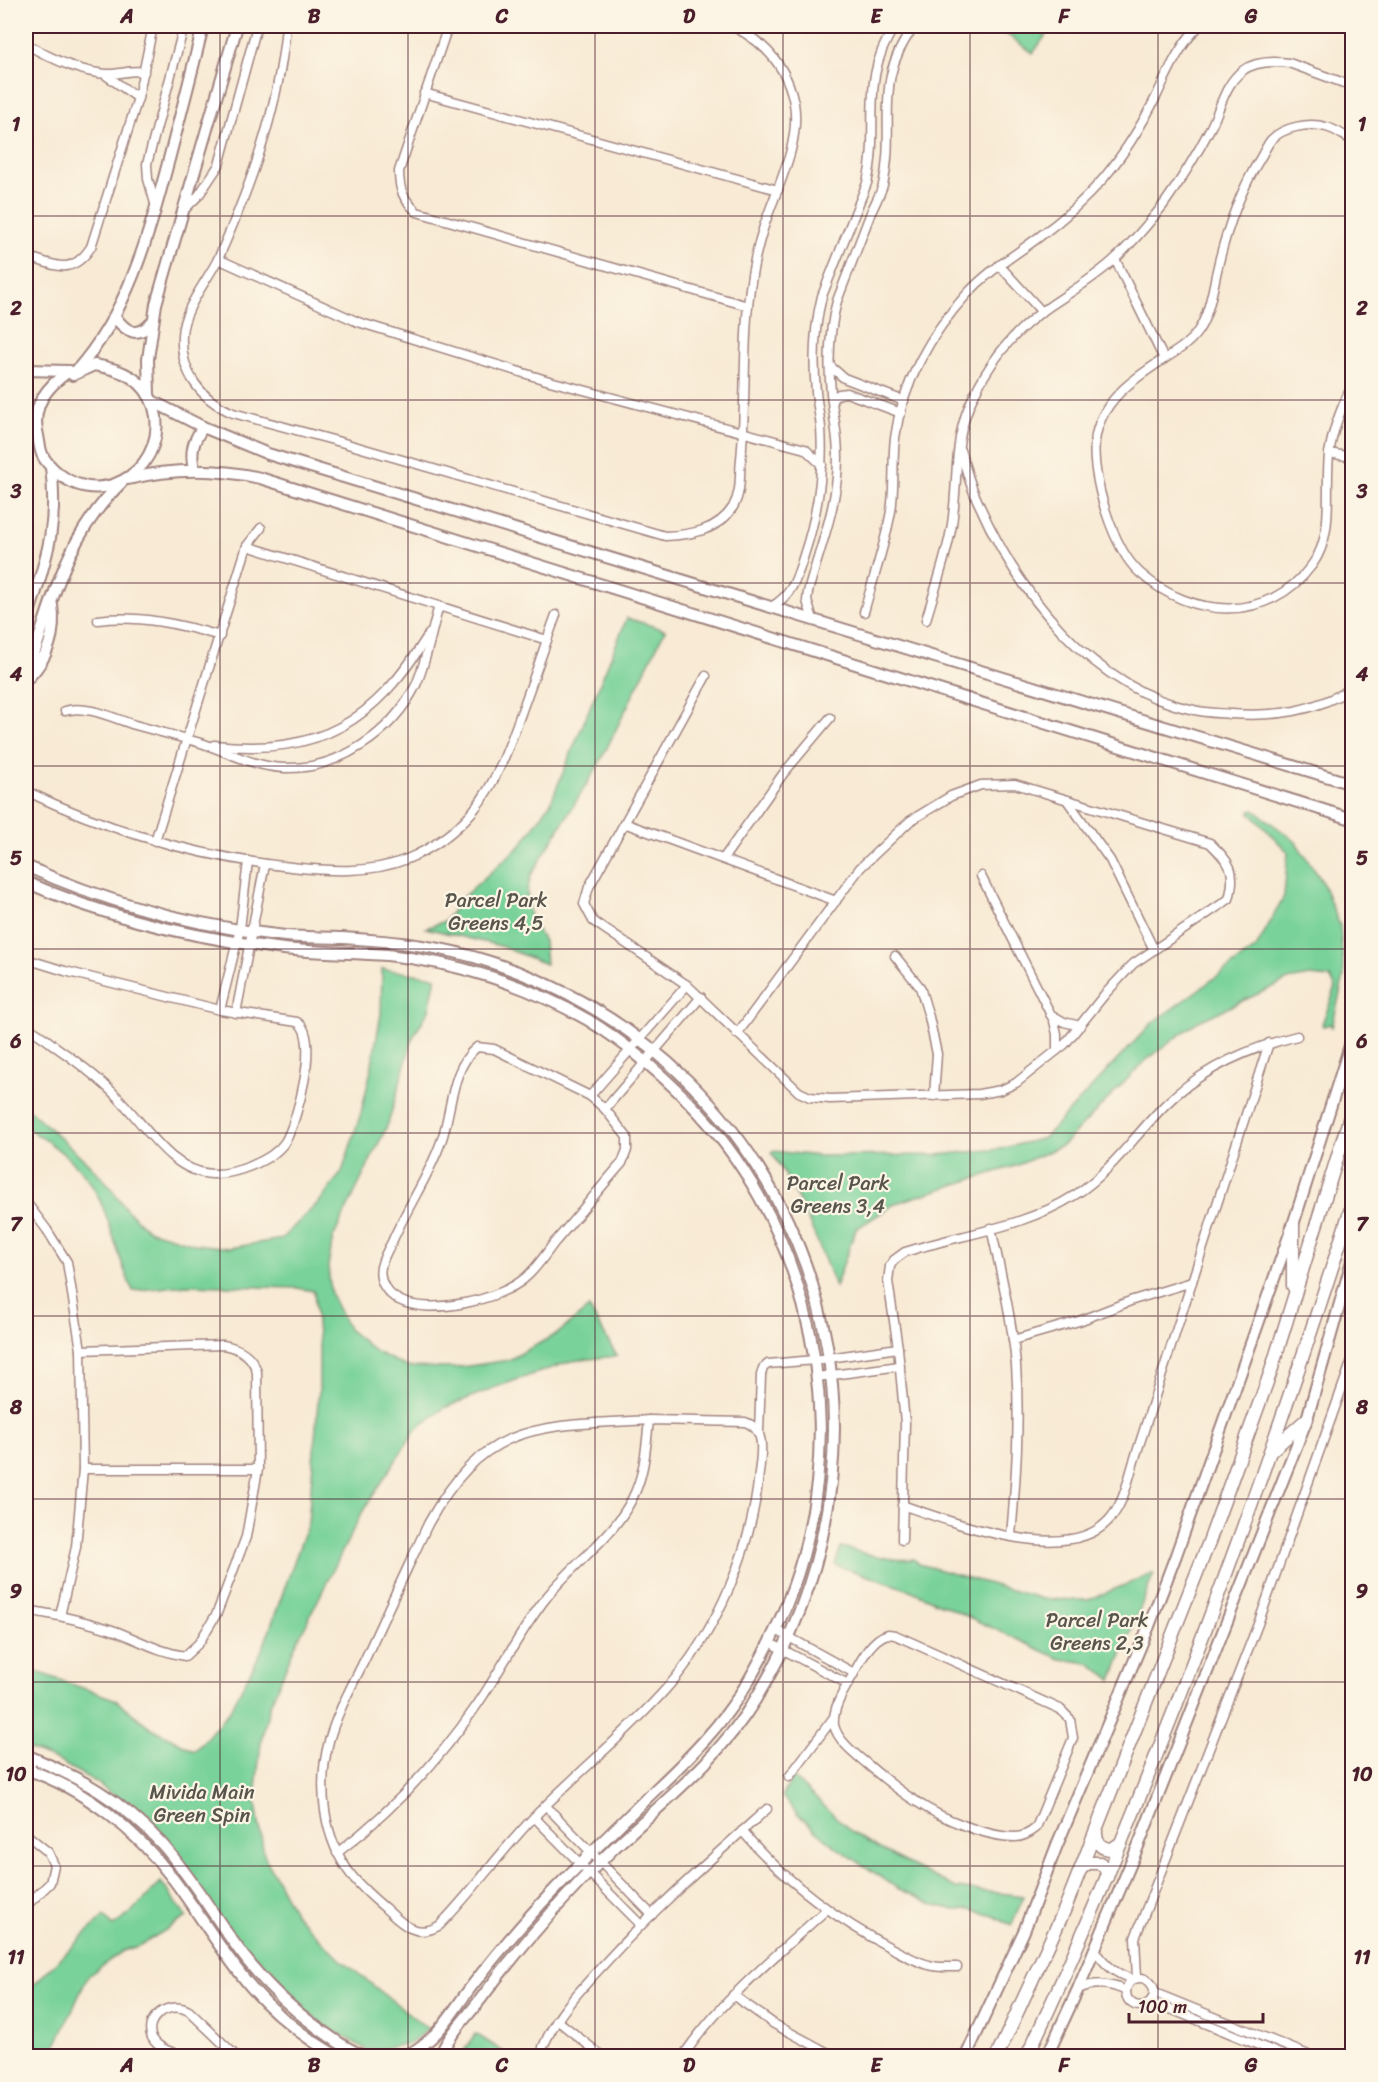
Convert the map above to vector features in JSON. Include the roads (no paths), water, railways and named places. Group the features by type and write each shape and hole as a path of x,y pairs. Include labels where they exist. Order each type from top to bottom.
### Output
{"main road":[{"path":"997,2056 1042,1962 1082,1868 1220,1511 1271,1371 1353,1110"},
{"path":"1027,2056 1107,1877 1204,1636 1272,1450 1353,1205"},
{"path":"1293,1224 1293,1300"},
{"path":"1272,1450 1306,1419"},
{"path":"1096,1833 1098,1843 1102,1847 1112,1849 1121,1843"},
{"path":"1082,1868 1088,1863 1100,1863 1106,1869 1107,1877"}],"street":[{"path":"26,256 65,267 73,266 86,255 91,247 138,98 153,26"},
{"path":"156,207 148,179 147,164 184,26"},
{"path":"26,370 71,373 96,347 115,317 123,301 156,207 203,26"},
{"path":"26,674 66,561 77,539 105,498 142,467 152,453 157,436 157,418 150,398 148,359 152,322 237,26"},
{"path":"186,208 205,188 219,165 257,26"},
{"path":"286,26 272,114 256,167 218,259 185,319 182,333 183,351 197,388 217,406 233,413 665,536 687,535 708,529 724,518 732,508 740,489 748,306 758,246 796,129 794,105 788,79 766,48 754,37 732,26"},
{"path":"448,26 399,171 401,193 406,202 417,212 748,306"},
{"path":"771,607 780,602 794,587 814,524 822,465 821,426 814,366 815,335 822,296 867,183 871,166 871,93 875,70 882,48 895,26"},
{"path":"813,619 807,602 808,592 829,528 836,494 838,459 830,366 833,316 882,188 887,167 887,94 890,74 896,54 915,26"},
{"path":"864,612 890,514 894,491 895,441 901,413 908,387 932,339 968,293 999,265 1037,239 1081,203 1103,178 1141,125 1173,59 1187,37 1199,26"},
{"path":"26,44 64,63 104,74 138,98"},
{"path":"926,620 952,527 961,427 966,411 985,373 1013,337 1042,312 1115,259 1151,220 1195,157 1233,80 1240,72 1258,64 1289,63 1353,86"},
{"path":"104,74 144,72"},
{"path":"424,93 778,190"},
{"path":"1353,140 1326,127 1312,125 1297,127 1272,140 1249,177 1226,234 1204,320 1191,340 1118,393 1103,414 1095,440 1094,466 1115,538 1138,572 1171,596 1210,608 1251,607 1276,598 1297,583 1314,562 1324,538 1328,507 1329,453 1340,409 1353,387"},
{"path":"851,221 866,226"},
{"path":"218,259 358,322 546,380 805,449 822,465"},
{"path":"1115,259 1164,359"},
{"path":"999,265 1042,312"},
{"path":"115,317 121,325 134,332 141,331 152,322"},
{"path":"1353,784 268,454 203,427 150,398 135,379 116,368 94,365 52,383 41,400 35,419 42,454 51,467 66,480 84,486 104,487 150,473 194,469 216,470 260,478 1353,819"},
{"path":"830,366 844,378 904,401"},
{"path":"832,399 839,394 847,393 901,413"},
{"path":"194,469 192,447 203,427"},
{"path":"26,428 39,440"},
{"path":"958,447 977,501 1003,553 1035,601 1074,643 1109,674 1150,696 1194,711 1241,714 1273,715 1306,710 1336,698 1353,688"},
{"path":"1329,453 1353,457"},
{"path":"46,618 28,610 52,535 54,513 51,467"},
{"path":"155,841 248,546 252,537 261,528"},
{"path":"248,546 547,640"},
{"path":"802,562 816,567"},
{"path":"26,674 44,659 50,645 54,624 52,602"},
{"path":"65,711 71,709 91,712 245,759 284,768 307,766 348,753 380,731 405,704 425,661 439,606"},
{"path":"26,791 96,821 155,841 248,861 348,871 406,860 444,838 473,811 496,775 517,726 556,615"},
{"path":"98,621 124,618 171,623 220,636"},
{"path":"202,744 245,747 276,746 311,739 349,722 378,701 397,682 431,631"},
{"path":"706,676 589,887 584,904 593,921 687,985 701,998 737,1034 789,1084 810,1097 830,1100 979,1094 1001,1090 1016,1083 1057,1050 1133,964 1229,899 1234,883 1229,862 1210,843 1015,784 981,785 951,796 910,821 860,868 737,1034"},
{"path":"723,859 783,774 830,718"},
{"path":"1066,800 1110,860 1154,950"},
{"path":"624,823 836,901"},
{"path":"220,1010 240,929 248,861"},
{"path":"236,1013 265,864"},
{"path":"26,866 103,897 186,919 297,937 386,941 456,952 524,974 552,986 609,1017 640,1040 650,1056 730,1150 751,1182 783,1245 805,1311 817,1377 820,1428 816,1493 808,1540 796,1580 770,1643 742,1691 712,1732 519,1929 471,1987 434,2037 415,2055 391,2056"},
{"path":"981,876 1050,1014 1058,1034 1057,1050"},
{"path":"26,882 79,904 128,919 250,945 392,956 462,968 556,1003 632,1049 650,1056 686,1080 719,1114 743,1143 772,1190 797,1240 806,1265 822,1322 828,1358 833,1457 826,1518 812,1577 789,1637 754,1702 720,1746 600,1862 546,1919 492,1984 447,2043 440,2056"},
{"path":"895,956 920,987 929,1017 937,1054 934,1096"},
{"path":"26,959 220,1010 297,1022 303,1025 307,1049 299,1106 284,1143 264,1160 239,1170 215,1174 198,1173 178,1162 121,1100 79,1063 26,1027"},
{"path":"590,1096 687,985"},
{"path":"605,1109 701,998"},
{"path":"1050,1014 1064,1022 1080,1026"},
{"path":"902,1540 905,1423 898,1348 888,1281 890,1266 894,1260 905,1252 1029,1218 1073,1196 1096,1180 1164,1106 1199,1077 1229,1060 1269,1043 1297,1036"},
{"path":"966,2056 1024,1931 1057,1845 1149,1626 1195,1504 1293,1224 1353,1039"},
{"path":"902,1505 948,1521 1048,1542 1074,1539 1102,1527 1113,1516 1129,1477 1269,1043"},
{"path":"477,1047 494,1049 590,1096 605,1109 627,1137 627,1150 622,1163 524,1279 493,1295 444,1307 430,1307 400,1301 383,1286 380,1277 381,1266 401,1220 425,1178 441,1140 461,1066 468,1054 477,1047"},
{"path":"26,1202 67,1262 81,1350 83,1468 76,1548 60,1616"},
{"path":"991,1228 1008,1304 1016,1365 1017,1428 1011,1536"},
{"path":"1047,2056 1078,1989 1160,1791 1306,1419 1353,1261"},
{"path":"1013,1340 1079,1321 1133,1300 1192,1282"},
{"path":"26,1610 82,1620 118,1632 169,1654 185,1656 199,1643 217,1613 246,1537 258,1469 257,1372 254,1362 247,1354 235,1347 223,1345 81,1350"},
{"path":"759,1432 745,1422 649,1420 554,1426 520,1434 498,1444 468,1467 451,1488 428,1524 341,1710 329,1742 324,1774 325,1807 330,1834 337,1853 359,1884 402,1924 417,1931 429,1931 444,1921 534,1817 666,1689 690,1660 710,1627 734,1574 752,1520 760,1464 759,1432 763,1368 775,1362 815,1360 898,1348"},
{"path":"1153,1997 1144,2006 1135,2005 1128,1999 1126,1991 1135,1978 1135,1938 1254,1634 1353,1360"},
{"path":"817,1377 900,1366"},
{"path":"337,1853 387,1812 438,1757 477,1705 547,1596 620,1520 643,1473 649,1420"},
{"path":"83,1468 258,1469"},
{"path":"776,1630 854,1673"},
{"path":"789,1777 834,1717 854,1673 881,1636 895,1635 1060,1709 1070,1719 1073,1738 1036,1828 1016,1837 986,1832 949,1819 918,1803 888,1782 840,1738 834,1728 834,1717"},
{"path":"770,1643 848,1684"},
{"path":"337,2056 296,2030 260,1997 161,1864 124,1826 70,1788 27,1773 29,1756 68,1772 93,1786 130,1813 174,1858 233,1942 271,1989 341,2044 365,2056"},
{"path":"546,1806 652,1915"},
{"path":"543,2047 557,2020 595,1974 641,1925 767,1809"},
{"path":"534,1817 641,1925"},
{"path":"742,1831 784,1876 827,1909 915,1960 928,1965 957,1967"},
{"path":"26,1834 48,1852 54,1865 50,1883 26,1906"},
{"path":"683,2056 734,1995 827,1909"},
{"path":"1095,1949 1099,1957 1111,1969 1149,1981 1153,1997"},
{"path":"1078,1989 1104,1984 1126,1991"},
{"path":"734,1995 774,2024 834,2056"},
{"path":"1153,1997 1285,2056"},
{"path":"1153,1997 1311,2056"},
{"path":"184,2056 161,2047 152,2035 153,2020 166,2008 178,2007 189,2011 236,2056"},
{"path":"557,2020 602,2056"}],"park label":[{"name":"Parcel Park Greens 4,5","path":"496,912"},
{"name":"Parcel Park Greens 3,4","path":"838,1194"},
{"name":"Parcel Park Greens 2,3","path":"1097,1632"},
{"name":"Mivida Main Green Spin","path":"202,1804"}]}
